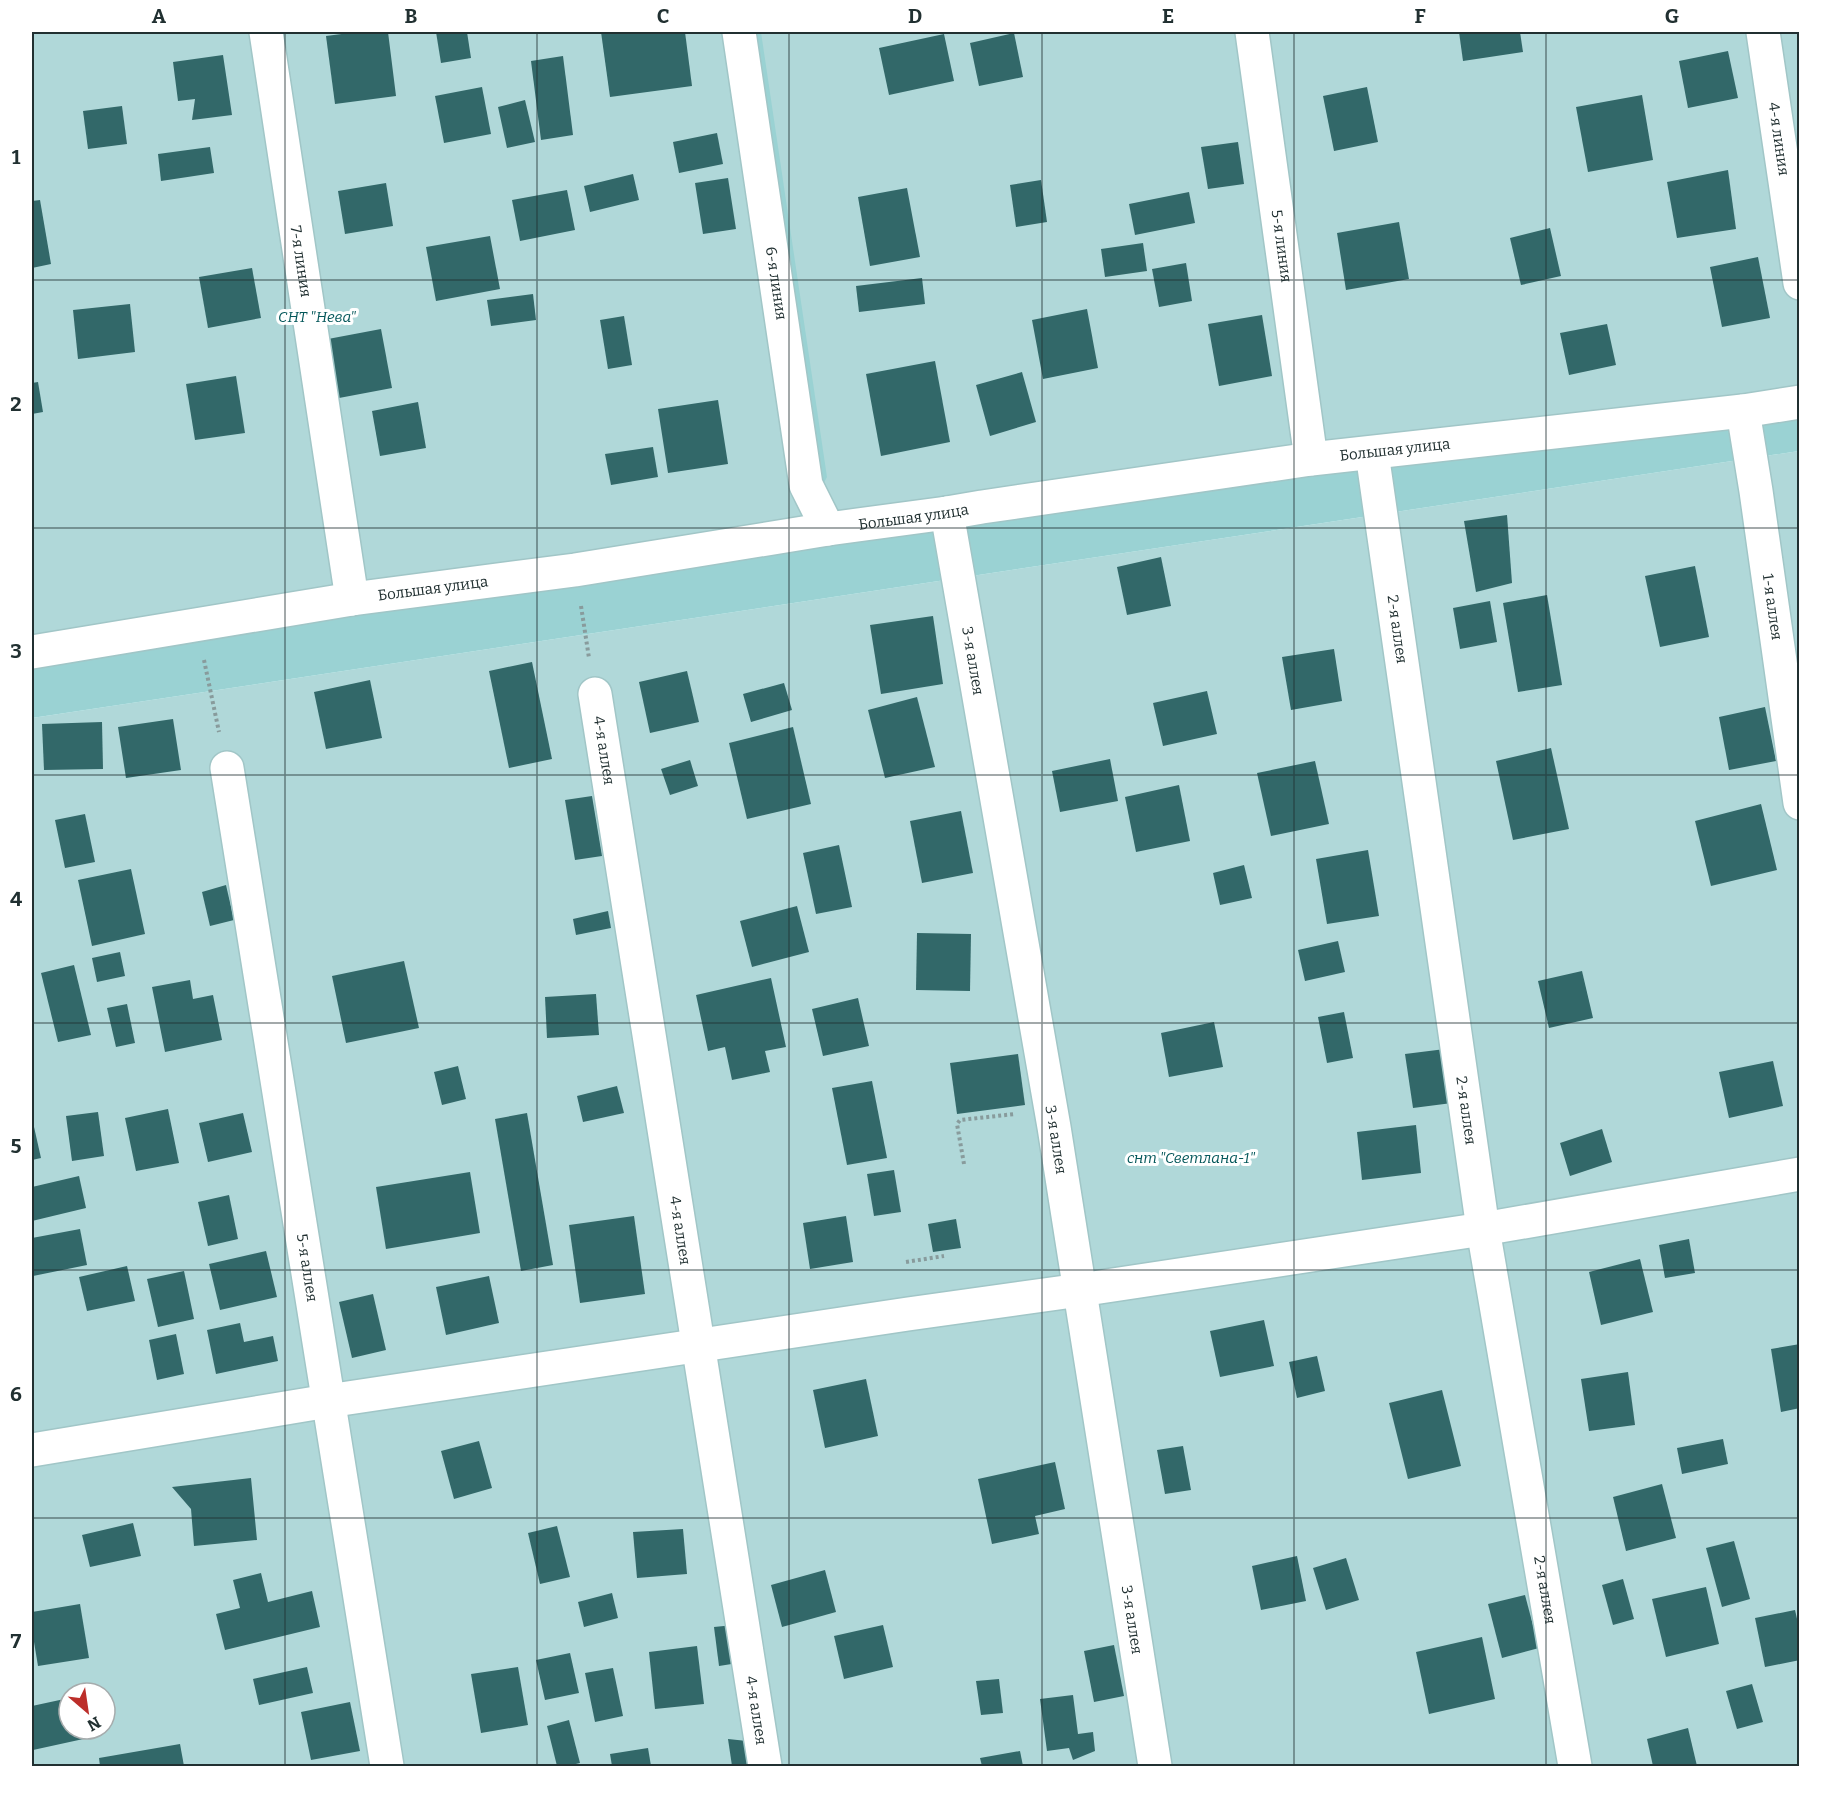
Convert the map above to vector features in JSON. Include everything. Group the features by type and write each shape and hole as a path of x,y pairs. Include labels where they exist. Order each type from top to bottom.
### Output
{"street":[{"name":"7-я линия","path":"266,32 352,599"},
{"name":"6-я линия","path":"739,32 807,485 821,515"},
{"path":"761,32 826,477 821,515"},
{"name":"5-я линия","path":"1252,32 1311,459"},
{"name":"4-я линия","path":"1763,32 1800,283"},
{"name":"Большая улица","path":"32,652 352,599 575,570 821,515 947,513 1311,459 1743,411 1800,402"},
{"name":"1-я аллея","path":"1743,411 1800,803"},
{"name":"2-я аллея","path":"1372,453 1483,1228 1575,1767"},
{"name":"3-я аллея","path":"947,513 1051,1109 1155,1767"},
{"name":"4-я аллея","path":"595,694 765,1767"},
{"name":"5-я аллея","path":"227,768 387,1767"},
{"path":"32,1450 328,1401 1483,1228 1800,1174"}],"path":[{"path":"575,570 595,694"},
{"path":"197,624 227,768"},
{"path":"964,1164 957,1124 960,1120 1051,1109"},
{"path":"906,1262 944,1256"}],"green space":[{"name":"СНТ \"Нева\"","path":"32,32 1799,32 1799,402 32,652"},
{"name":"снт \"Светлана-1\"","path":"1799,451 1799,1766 32,1766 32,718"}],"shaded area":[{"path":"739,32 761,32 827,477 814,501"},
{"path":"1799,402 1799,451 32,718 32,652"}],"building":[{"path":"357,32 388,32 396,96 335,104 326,36"},
{"path":"436,32 467,32 471,58 441,63"},
{"path":"601,32 685,32 692,86 610,97"},
{"path":"1459,32 1520,32 1523,52 1463,61"},
{"path":"1014,33 1023,77 979,86 970,43"},
{"path":"944,34 954,81 889,95 879,48"},
{"path":"1728,51 1738,98 1688,108 1679,61"},
{"path":"223,55 232,115 192,120 195,99 178,101 173,62"},
{"path":"563,56 573,135 541,140 531,61"},
{"path":"482,87 491,134 444,143 435,96"},
{"path":"1367,87 1378,142 1334,151 1323,96"},
{"path":"1642,95 1653,160 1588,172 1576,107"},
{"path":"525,100 535,142 507,148 498,107"},
{"path":"122,106 127,144 88,149 83,111"},
{"path":"717,133 723,164 679,173 673,142"},
{"path":"1238,142 1244,184 1208,189 1201,147"},
{"path":"210,147 214,173 161,181 158,154"},
{"path":"1728,170 1736,229 1677,238 1667,182"},
{"path":"633,174 639,200 590,212 584,186"},
{"path":"728,178 736,229 703,234 695,183"},
{"path":"1041,180 1047,222 1016,227 1010,185"},
{"path":"386,183 393,226 345,234 338,191"},
{"path":"907,188 920,257 870,266 858,197"},
{"path":"567,190 575,230 520,241 512,200"},
{"path":"1189,192 1195,223 1135,235 1129,204"},
{"path":"40,200 51,264 32,268 32,201"},
{"path":"1399,222 1409,279 1346,290 1337,233"},
{"path":"1550,228 1561,276 1521,285 1510,238"},
{"path":"490,236 500,289 436,301 426,247"},
{"path":"1143,243 1147,271 1105,277 1101,249"},
{"path":"1758,257 1770,318 1722,327 1710,267"},
{"path":"1186,263 1192,301 1159,307 1152,269"},
{"path":"252,268 261,318 208,328 199,277"},
{"path":"922,278 925,304 859,312 856,286"},
{"path":"533,294 536,320 491,326 487,300"},
{"path":"130,304 135,352 78,359 73,310"},
{"path":"1087,309 1098,368 1043,379 1032,320"},
{"path":"1262,315 1272,376 1219,386 1208,324"},
{"path":"624,316 632,365 608,369 600,320"},
{"path":"1607,324 1616,365 1569,375 1560,333"},
{"path":"381,329 392,388 339,398 328,339"},
{"path":"935,361 950,442 881,456 866,374"},
{"path":"1022,372 1036,422 990,436 976,385"},
{"path":"236,376 245,433 195,440 186,384"},
{"path":"38,382 43,412 32,414 32,383"},
{"path":"718,400 728,464 668,473 658,409"},
{"path":"418,402 426,448 380,456 372,411"},
{"path":"653,447 658,477 611,485 605,454"},
{"path":"1507,515 1512,583 1476,592 1464,521"},
{"path":"1161,557 1171,606 1127,615 1117,567"},
{"path":"1695,566 1709,637 1660,647 1645,576"},
{"path":"1547,595 1562,685 1518,692 1503,603"},
{"path":"1490,601 1497,642 1460,649 1453,608"},
{"path":"933,616 943,684 881,694 870,625"},
{"path":"1334,649 1342,701 1291,710 1282,657"},
{"path":"532,662 552,759 509,768 489,671"},
{"path":"687,671 699,722 650,733 639,682"},
{"path":"370,680 382,738 326,749 314,692"},
{"path":"784,683 792,710 751,722 743,694"},
{"path":"1207,691 1217,734 1163,746 1153,703"},
{"path":"917,697 935,767 885,778 868,710"},
{"path":"1765,707 1776,761 1729,770 1719,717"},
{"path":"173,719 181,770 126,778 118,727"},
{"path":"102,722 103,769 44,770 42,724"},
{"path":"793,727 811,804 747,819 729,743"},
{"path":"1551,748 1569,829 1513,840 1496,761"},
{"path":"1110,759 1118,801 1060,812 1052,771"},
{"path":"690,760 698,786 670,795 661,769"},
{"path":"1315,761 1329,824 1271,836 1257,773"},
{"path":"1179,785 1190,841 1136,852 1125,797"},
{"path":"592,796 602,856 575,860 565,800"},
{"path":"1761,804 1777,870 1711,886 1695,821"},
{"path":"961,811 973,873 922,883 910,821"},
{"path":"85,814 95,862 65,868 55,820"},
{"path":"839,845 852,907 816,914 803,853"},
{"path":"1368,850 1379,916 1327,924 1316,859"},
{"path":"1244,865 1252,898 1220,905 1213,873"},
{"path":"131,869 145,934 92,946 78,880"},
{"path":"226,885 234,920 210,926 202,892"},
{"path":"797,906 809,952 752,967 740,921"},
{"path":"608,911 611,928 576,935 573,919"},
{"path":"917,933 971,934 970,991 916,990"},
{"path":"1338,941 1345,972 1305,981 1298,950"},
{"path":"120,952 125,976 97,982 92,958"},
{"path":"404,961 419,1028 346,1043 332,976"},
{"path":"74,965 91,1035 58,1042 41,973"},
{"path":"1582,971 1593,1018 1549,1028 1538,981"},
{"path":"771,978 786,1047 765,1051 770,1072 732,1080 725,1047 708,1051 696,995"},
{"path":"190,980 193,999 213,995 222,1040 165,1052 152,987"},
{"path":"596,994 599,1035 547,1038 545,997"},
{"path":"858,998 869,1046 823,1056 812,1009"},
{"path":"127,1004 135,1043 116,1047 107,1008"},
{"path":"1344,1012 1353,1058 1327,1063 1318,1017"},
{"path":"1214,1022 1223,1067 1169,1077 1161,1033"},
{"path":"1445,1049 1452,1103 1413,1108 1405,1054"},
{"path":"1018,1054 1025,1105 957,1114 950,1063"},
{"path":"1773,1061 1783,1106 1729,1118 1719,1072"},
{"path":"458,1066 466,1099 442,1105 434,1072"},
{"path":"872,1081 887,1158 847,1165 832,1088"},
{"path":"617,1086 624,1113 583,1122 577,1096"},
{"path":"168,1109 179,1163 136,1171 125,1118"},
{"path":"98,1112 104,1156 72,1161 66,1116"},
{"path":"243,1113 252,1152 208,1162 199,1123"},
{"path":"527,1113 553,1265 521,1271 495,1119"},
{"path":"32,1118 41,1158 32,1160"},
{"path":"1416,1125 1421,1173 1362,1180 1357,1132"},
{"path":"1602,1129 1612,1162 1570,1176 1560,1143"},
{"path":"894,1170 901,1212 874,1216 867,1174"},
{"path":"470,1172 480,1233 386,1249 376,1187"},
{"path":"79,1176 86,1208 32,1221 32,1187"},
{"path":"229,1195 238,1239 208,1246 198,1202"},
{"path":"634,1216 645,1294 580,1303 569,1225"},
{"path":"846,1216 853,1262 810,1269 803,1223"},
{"path":"956,1219 961,1248 933,1252 928,1224"},
{"path":"80,1229 87,1265 33,1276 32,1238"},
{"path":"1689,1239 1695,1273 1665,1278 1659,1245"},
{"path":"266,1251 277,1297 220,1310 209,1264"},
{"path":"1640,1259 1653,1312 1601,1325 1589,1272"},
{"path":"127,1266 135,1301 87,1311 79,1277"},
{"path":"184,1271 194,1319 158,1327 147,1279"},
{"path":"489,1276 499,1323 446,1335 436,1287"},
{"path":"373,1294 386,1350 352,1358 339,1302"},
{"path":"1264,1320 1274,1366 1220,1377 1210,1331"},
{"path":"240,1323 244,1342 273,1336 278,1361 216,1374 207,1330"},
{"path":"176,1334 184,1374 157,1380 149,1340"},
{"path":"1800,1344 1800,1408 1781,1412 1771,1349"},
{"path":"1317,1356 1325,1391 1297,1398 1289,1362"},
{"path":"1628,1372 1635,1425 1589,1431 1581,1379"},
{"path":"866,1379 878,1436 825,1448 813,1390"},
{"path":"1442,1390 1461,1466 1408,1479 1389,1403"},
{"path":"1723,1439 1728,1464 1682,1474 1677,1448"},
{"path":"479,1441 492,1488 454,1499 441,1451"},
{"path":"1183,1446 1191,1490 1165,1494 1157,1450"},
{"path":"1055,1462 1065,1509 1035,1516 1039,1534 992,1544 978,1479"},
{"path":"251,1478 257,1540 194,1546 191,1509 172,1487"},
{"path":"1662,1484 1676,1538 1626,1551 1613,1497"},
{"path":"133,1523 141,1556 90,1567 82,1535"},
{"path":"557,1526 570,1577 540,1584 528,1533"},
{"path":"683,1529 687,1574 637,1578 633,1532"},
{"path":"1734,1541 1750,1599 1722,1607 1706,1548"},
{"path":"1297,1556 1306,1601 1261,1610 1252,1566"},
{"path":"1346,1558 1359,1600 1326,1610 1313,1568"},
{"path":"825,1570 836,1612 782,1627 771,1585"},
{"path":"261,1573 268,1602 312,1591 320,1627 225,1650 216,1614 240,1608 233,1580"},
{"path":"1623,1579 1634,1619 1613,1625 1602,1585"},
{"path":"1706,1587 1719,1644 1666,1657 1652,1599"},
{"path":"612,1593 618,1618 584,1627 578,1602"},
{"path":"1525,1595 1539,1648 1502,1658 1488,1604"},
{"path":"80,1604 89,1658 38,1666 32,1630 32,1612"},
{"path":"1795,1610 1800,1632 1800,1660 1765,1667 1755,1618"},
{"path":"734,1625 738,1663 719,1666 714,1627"},
{"path":"883,1625 893,1667 844,1679 834,1636"},
{"path":"1482,1637 1495,1699 1429,1714 1416,1652"},
{"path":"1114,1645 1124,1696 1094,1702 1084,1651"},
{"path":"697,1646 704,1704 655,1709 649,1652"},
{"path":"570,1653 579,1693 545,1700 536,1660"},
{"path":"307,1667 313,1693 259,1705 253,1679"},
{"path":"518,1667 528,1725 481,1733 471,1674"},
{"path":"613,1668 623,1716 595,1722 585,1673"},
{"path":"999,1679 1003,1713 981,1715 976,1681"},
{"path":"1752,1684 1763,1722 1737,1729 1726,1691"},
{"path":"1073,1695 1078,1734 1093,1732 1095,1751 1073,1760 1069,1748 1047,1751 1040,1699"},
{"path":"57,1701 57,1741 74,1741 33,1750 32,1706"},
{"path":"350,1702 360,1751 311,1760 301,1712"},
{"path":"569,1720 580,1763 557,1766 547,1726"},
{"path":"1688,1728 1697,1766 1653,1766 1647,1739"},
{"path":"728,1739 747,1741 751,1766 732,1766"},
{"path":"180,1744 184,1766 100,1766 99,1758"},
{"path":"648,1748 651,1766 612,1766 610,1754"},
{"path":"1020,1751 1023,1766 982,1766 980,1758"}]}
